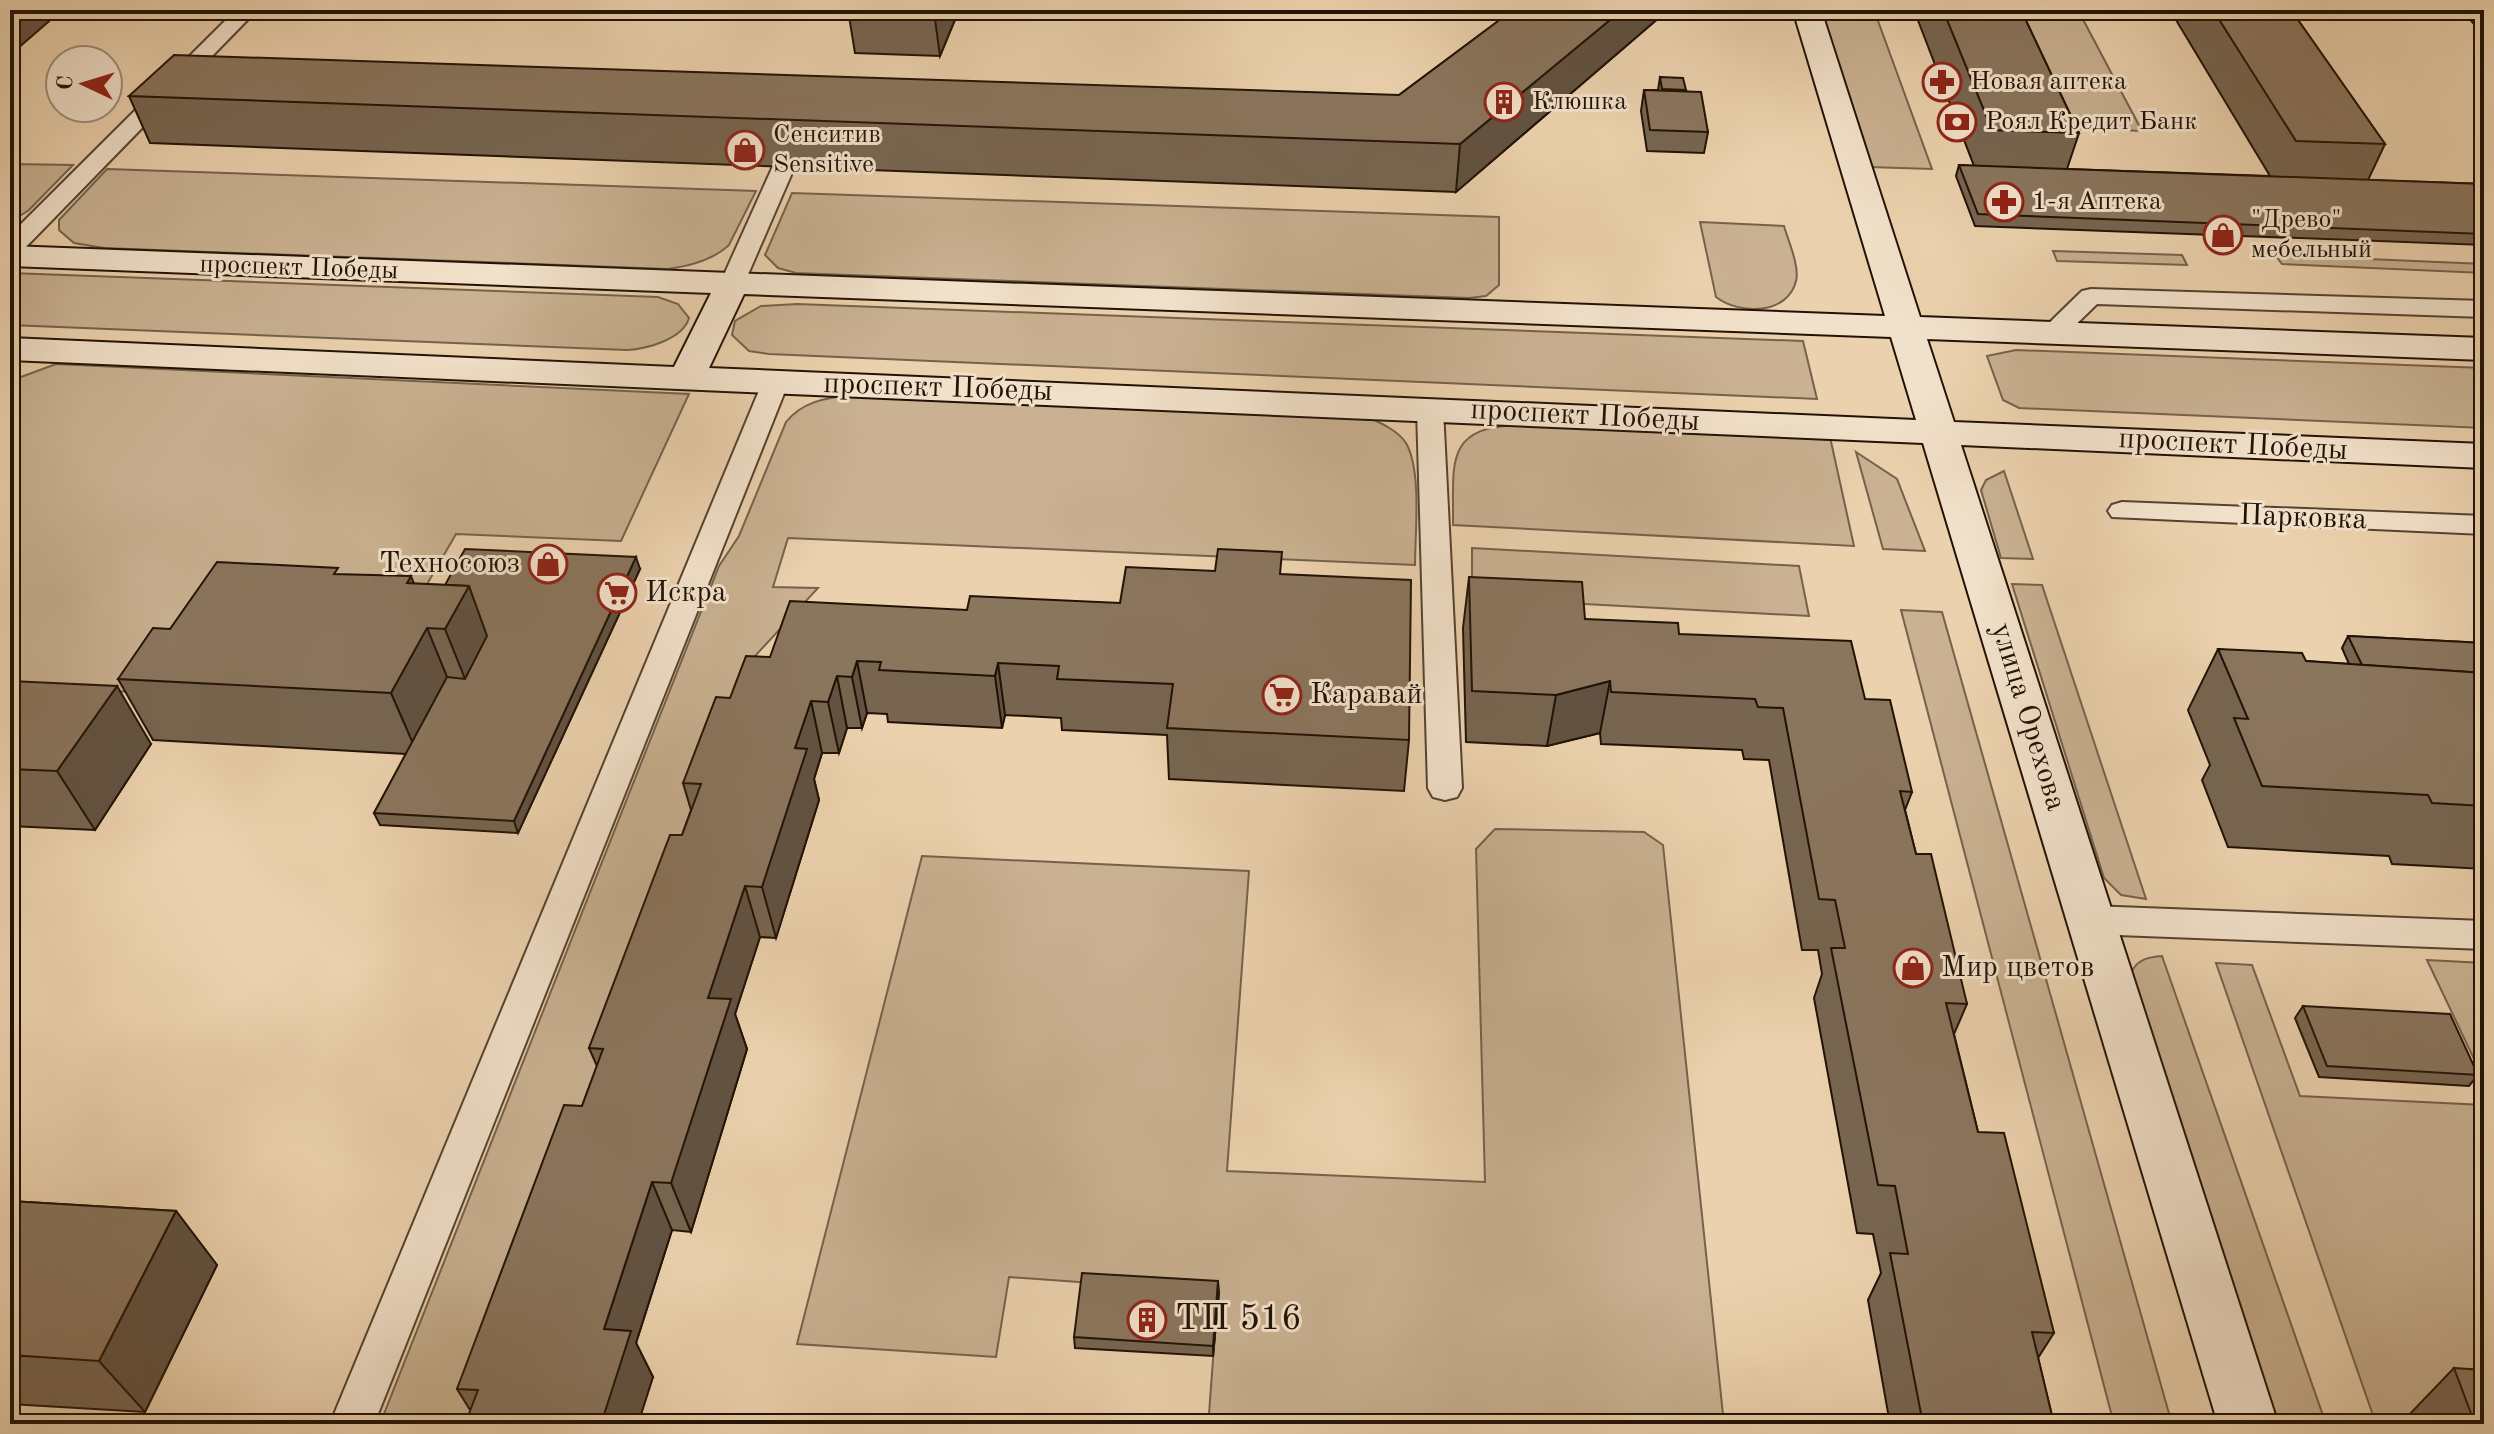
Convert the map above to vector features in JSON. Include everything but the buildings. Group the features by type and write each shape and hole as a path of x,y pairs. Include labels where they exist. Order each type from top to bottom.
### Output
{"main road":[{"name":"улица Орехова","path":"1807,10 2248,1424"},
{"name":"проспект Победы","path":"10,256 731,286 2484,349"},
{"path":"686,378 731,286"},
{"name":"проспект Победы","path":"10,349 2484,456"}],"lane":[{"path":"10,249 247,10"},
{"path":"731,286 784,166"},
{"path":"2054,332 2091,296 2484,309"},
{"path":"352,1424 776,381"},
{"path":"1430,409 1445,788"},
{"name":"Парковка","path":"2122,511 2484,525"},
{"path":"2091,920 2484,935"}],"shaded area":[{"path":"1818,10 1874,10 1932,169 1868,167"},
{"path":"1988,10 2078,10 2142,131 2041,127"},
{"path":"10,164 73,165 29,210 10,222"},
{"path":"107,169 756,191 729,245 701,262 668,269 104,248 74,243 59,230 59,220"},
{"path":"792,193 1499,217 1499,285 1486,296 1469,298 796,273 778,268 765,255"},
{"path":"1700,222 1784,226 1797,275 1791,292 1773,306 1749,309 1716,297"},
{"path":"2053,251 2182,255 2187,265 2057,261"},
{"path":"2275,255 2484,264 2484,273 2282,264"},
{"path":"10,273 658,297 678,304 689,318 680,332 672,337 644,348 627,350 10,325"},
{"path":"797,304 1803,341 1817,399 769,354 749,351 732,335 735,321 761,306"},
{"path":"2016,350 2484,368 2484,428 2019,408 2003,400 1987,356"},
{"path":"56,364 689,394 621,541 456,534 426,586 165,694 10,685 10,381"},
{"path":"850,395 1370,418 1399,435 1411,455 1416,485 1415,565 788,538 773,587 818,588 755,656 474,1424 380,1424 719,566 739,536 786,422 807,405"},
{"path":"1518,425 1830,437 1854,546 1453,525 1454,468 1465,442 1476,433 1494,427"},
{"path":"1856,452 1897,479 1925,551 1883,549"},
{"path":"2004,471 2033,559 2001,558 1981,490 1986,480"},
{"path":"1472,548 1799,566 1809,616 1472,598"},
{"path":"2012,584 2042,585 2146,899 2121,895 2104,878"},
{"path":"1901,610 1942,612 2172,1424 2114,1424"},
{"path":"1495,829 1644,832 1663,845 1724,1424 1220,1424 1209,1414 1218,1292 1009,1277 996,1357 797,1344 922,856 1249,871 1227,1171 1485,1182 1476,849"},
{"path":"2162,956 2326,1424 2273,1424 2131,973 2140,962"},
{"path":"2427,960 2484,963 2484,1080"},
{"path":"2216,963 2252,965 2300,1096 2484,1105 2484,1424 2376,1424"}],"place":[{"name":"Новая аптека","path":"1942,82"},
{"name":"Клюшка","path":"1504,102"},
{"name":"Роял Кредит Банк","path":"1957,122"},
{"name":"Сенситив Sensitive","path":"745,150"},
{"name":"1-я Аптека","path":"2004,202"},
{"name":"\"Древо\" мебельный","path":"2223,235"},
{"name":"Техносоюз","path":"548,564"},
{"name":"Искра","path":"617,593"},
{"name":"Каравай","path":"1282,695"},
{"name":"Мир цветов","path":"1913,968"},
{"name":"ТП 516","path":"1147,1320"}]}
